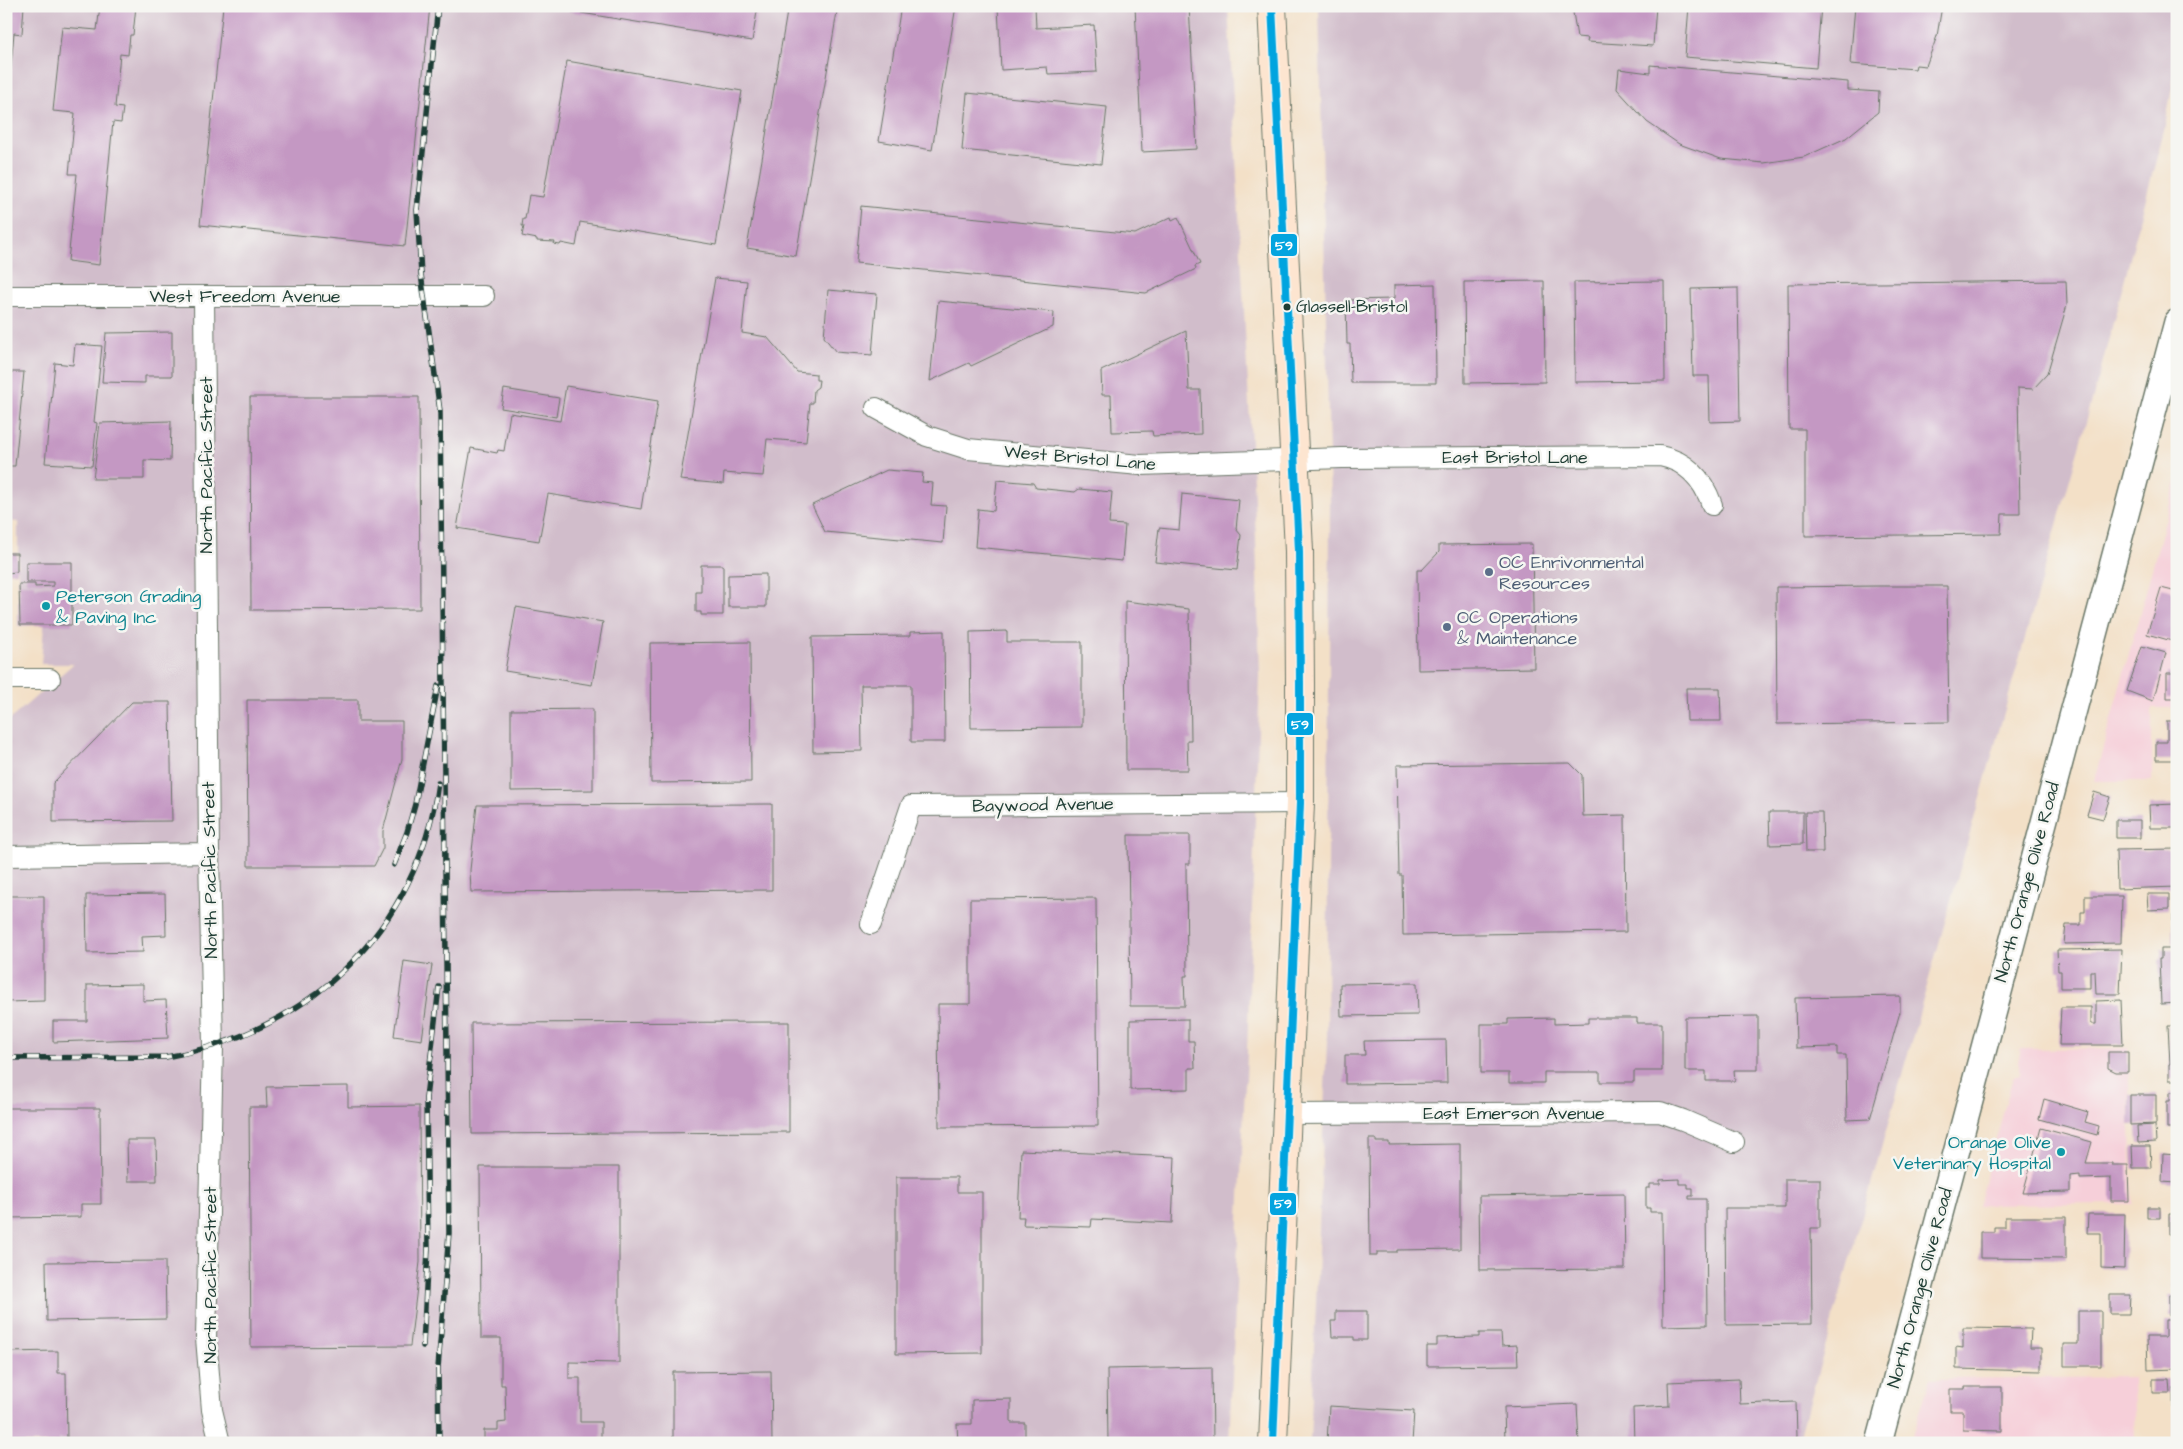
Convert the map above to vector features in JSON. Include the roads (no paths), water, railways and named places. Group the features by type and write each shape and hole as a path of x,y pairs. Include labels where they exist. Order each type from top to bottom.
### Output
{"main road":[{"path":"1272,6 1299,551 1300,803 1273,1443"}],"street":[{"name":"West Freedom Avenue","path":"6,296 484,296"},
{"name":"North Pacific Street","path":"204,296 209,853 213,1046 206,1338 212,1410 220,1443"},
{"name":"North Orange Olive Road","path":"1879,1443 2171,362 2177,322"},
{"name":"West Bristol Lane","path":"876,408 927,436 968,449 1140,465 1294,459"},
{"name":"East Bristol Lane","path":"1294,459 1660,456 1671,458 1695,474 1702,482 1712,504"},
{"path":"6,679 50,679"},
{"name":"Baywood Avenue","path":"871,924 911,806 1300,803"},
{"path":"6,856 209,853"},
{"name":"East Emerson Avenue","path":"1287,1114 1660,1112 1734,1142"}],"railway":[{"path":"438,6 417,210 421,274 440,411 449,1233 438,1368 439,1443"},
{"path":"394,865 407,832 415,804 438,686"},
{"path":"6,1058 166,1057 218,1044 266,1024 310,998 348,966 381,928 407,884 426,836 438,783"},
{"path":"423,1346 428,1249 426,1098 439,987"}],"place":[{"name":"Glassell-Bristol","path":"1287,307"},
{"name":"OC Enrivonmental Resources","path":"1489,572"},
{"name":"Peterson Grading & Paving Inc","path":"46,606"},
{"name":"OC Operations & Maintenance","path":"1447,627"},
{"name":"Orange Olive Veterinary Hospital","path":"2061,1152"}]}
